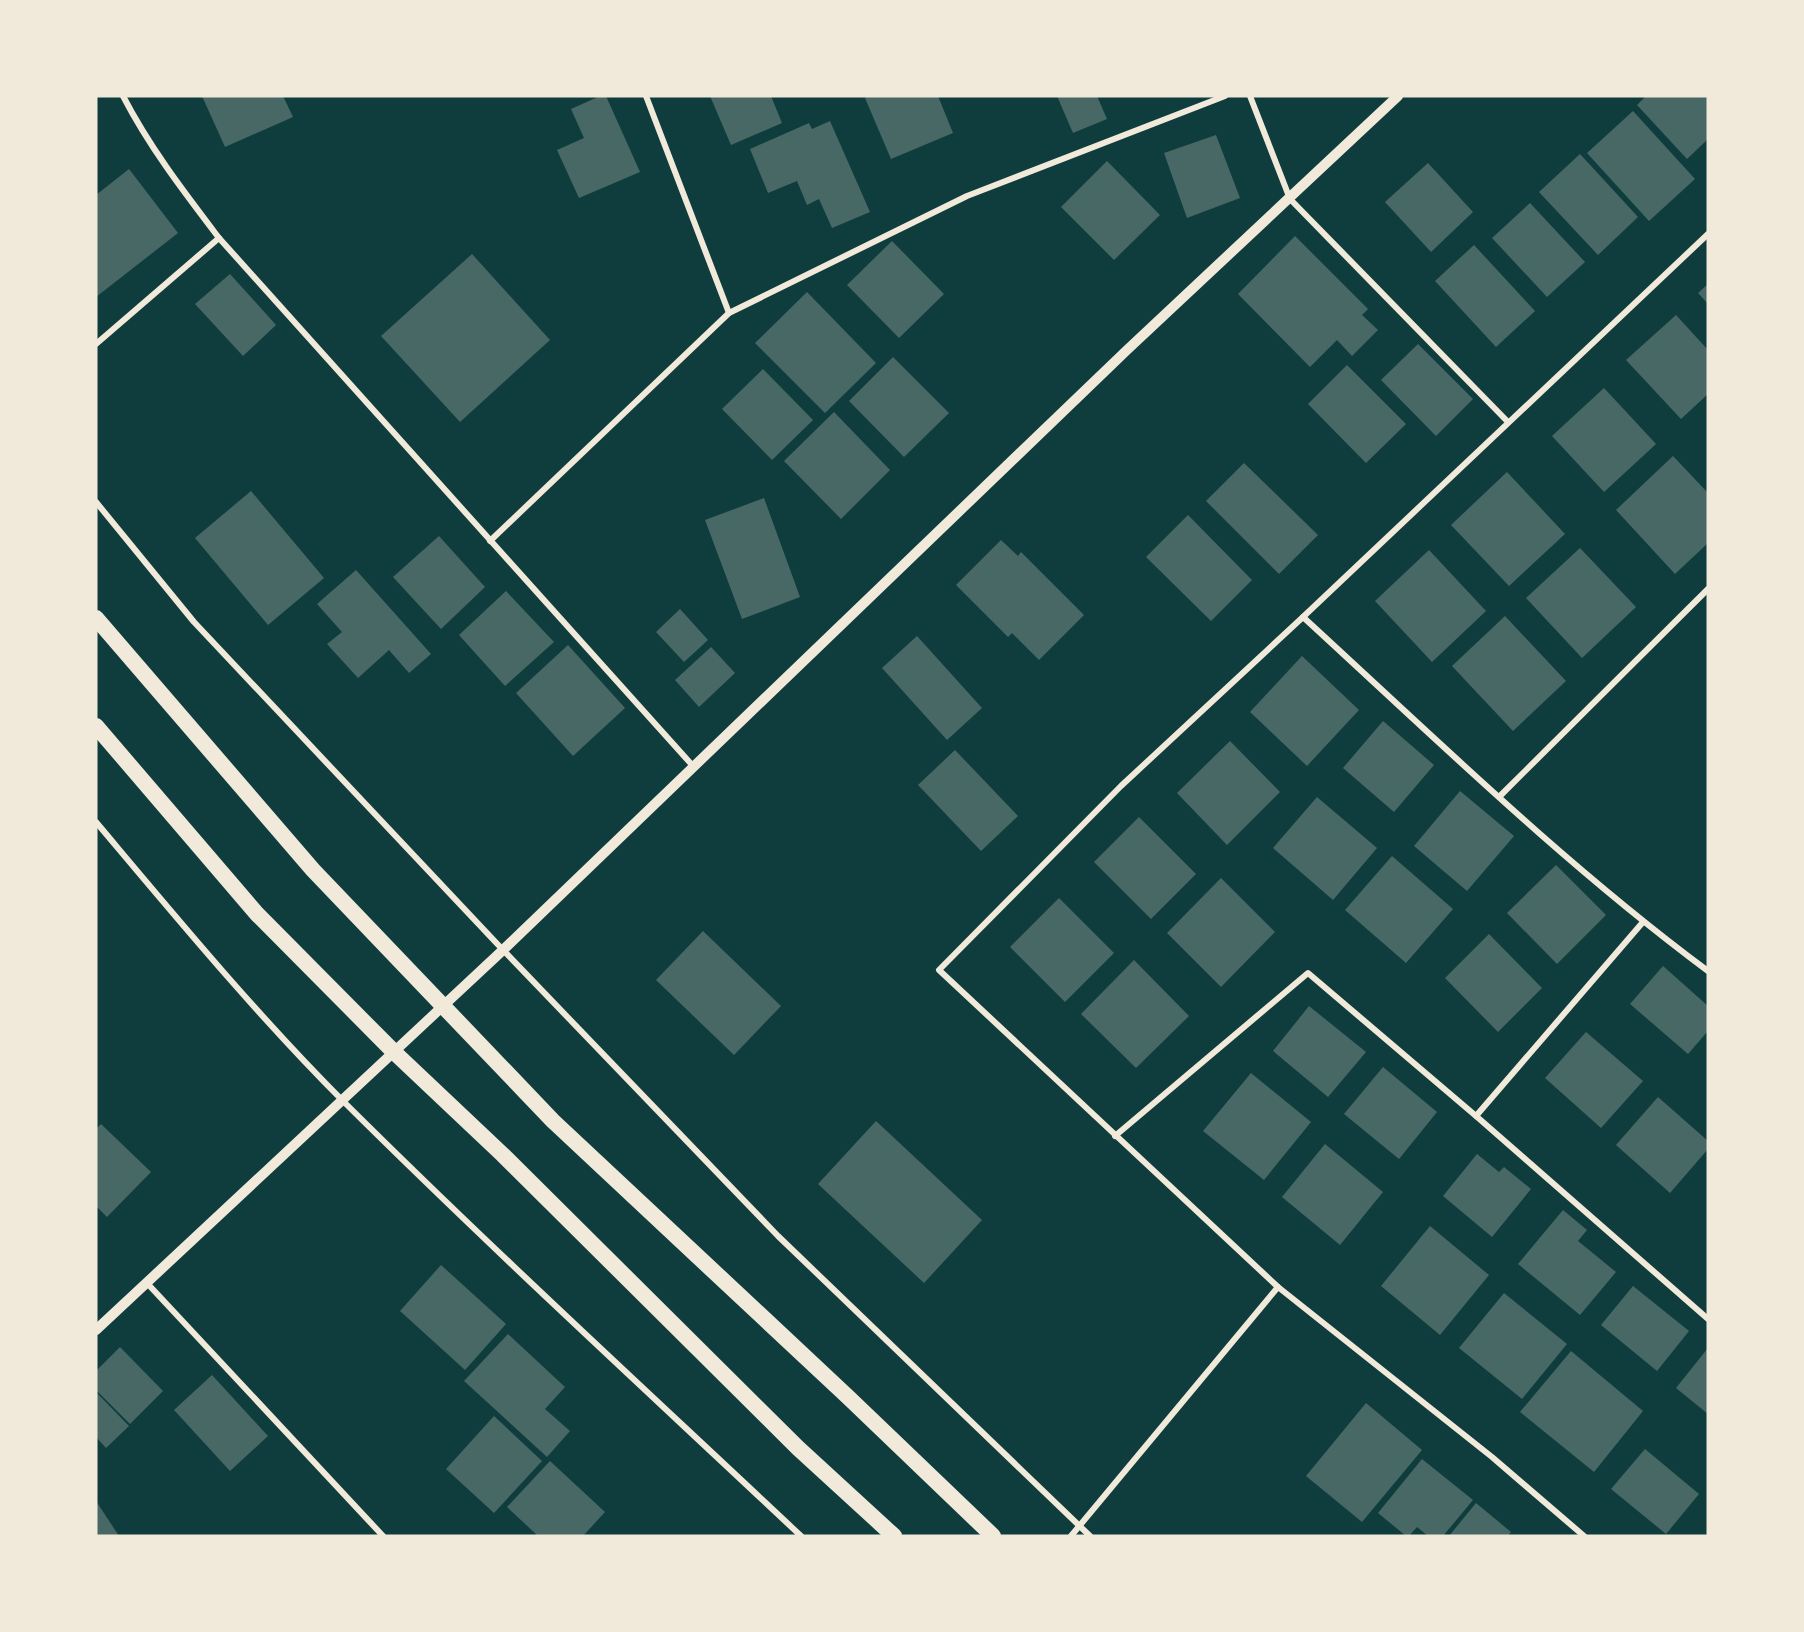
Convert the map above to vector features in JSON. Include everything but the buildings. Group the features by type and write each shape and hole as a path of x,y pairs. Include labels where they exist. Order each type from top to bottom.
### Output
{"highway":[{"path":"96,618 313,870 553,1121 993,1536"},
{"path":"96,726 257,914 394,1052 503,1155 798,1448 894,1536"}],"street":[{"path":"123,96 137,123 169,173 219,238 693,766"},
{"path":"646,96 729,313"},
{"path":"490,542 729,313 967,196 1225,96"},
{"path":"1250,96 1290,199 1508,422"},
{"path":"96,1330 503,950 1127,350 1398,96"},
{"path":"1584,1536 1492,1457 1278,1287 939,970 1121,786 1708,234"},
{"path":"96,344 219,238"},
{"path":"96,502 194,622 503,950 778,1236 1090,1536"},
{"path":"1500,796 1708,588"},
{"path":"1303,617 1643,922 1708,971"},
{"path":"96,822 221,970 343,1100 660,1405 801,1536"},
{"path":"1476,1116 1643,922"},
{"path":"1115,1136 1308,973 1708,1319"},
{"path":"146,1282 383,1536"},
{"path":"1071,1536 1278,1287"}]}
